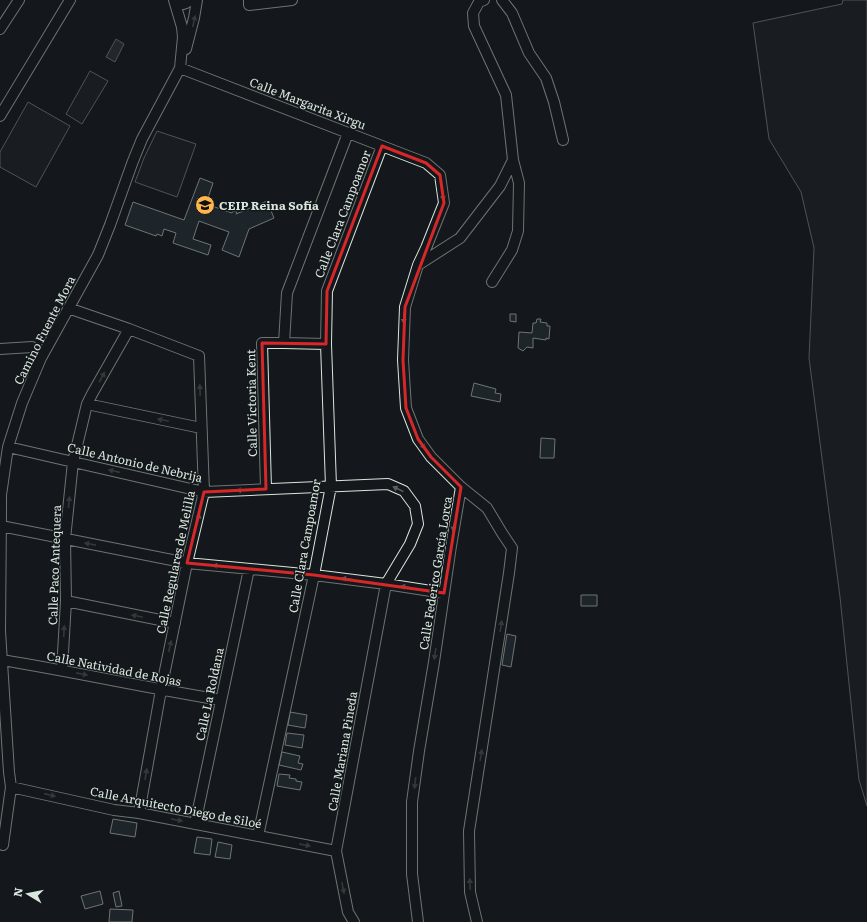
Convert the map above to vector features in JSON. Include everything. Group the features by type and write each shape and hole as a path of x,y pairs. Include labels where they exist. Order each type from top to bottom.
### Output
{"street":[{"path":"0,29 19,0"},
{"path":"0,114 70,0"},
{"path":"180,68 190,35 197,0"},
{"path":"249,3 292,0"},
{"path":"484,0 479,2 473,13 474,26 506,95 513,160 519,183 518,231 512,250 492,282"},
{"path":"502,0 512,13 529,53 546,78 554,102 563,140"},
{"name":"Camino Fuente Mora","path":"3,846 12,786 9,772 0,631 1,495 8,447 22,403 41,358 98,255 142,139 180,68 183,37 181,1"},
{"name":"Calle Margarita Xirgu","path":"180,68 426,163"},
{"path":"326,344 284,343 287,293 348,133"},
{"name":"Calle Clara Campoamor","path":"258,836 314,575 331,486 326,344 327,291 382,146"},
{"path":"418,265 460,238 500,186 513,160"},
{"name":"Calle Federico García Lorca","path":"418,922 412,874 412,802 461,487 431,457 418,439 406,408 403,360 405,307 418,265 444,203 440,175 426,163"},
{"name":"Calle Regulares de Melilla","path":"68,308 129,329 198,356 204,492 161,690 139,812"},
{"name":"Calle Paco Antequera","path":"62,670 66,601 65,539 73,462 87,404 129,329"},
{"name":"Calle Victoria Kent","path":"266,489 262,343 284,343"},
{"path":"0,349 32,347 41,358"},
{"path":"87,404 201,428"},
{"name":"Calle Antonio de Nebrija","path":"8,447 204,492 388,484 404,491 415,506 418,524 410,544 386,584"},
{"path":"461,487 487,508 512,548 469,831 470,892 477,922"},
{"path":"1,526 188,563 314,575 444,593"},
{"name":"Calle La Roldana","path":"195,824 249,569"},
{"name":"Calle Mariana Pineda","path":"354,922 348,912 336,851 386,584"},
{"path":"66,601 175,623"},
{"name":"Calle Natividad de Rojas","path":"2,660 221,700"},
{"name":"Calle Arquitecto Diego de Siloé","path":"12,786 114,810 139,812 336,851"}],"highlighted area":[{"path":"382,146 426,163 440,175 444,203 405,307 403,360 406,408 418,439 431,457 461,487 444,593 314,575 187,563 204,492 266,489 262,343 326,344 327,291"}],"shaded area":[{"path":"843,0 867,0 867,806 859,780 840,597 809,358 814,248 801,192 769,139 753,23 842,4"},
{"path":"116,39 124,44 115,62 106,57"},
{"path":"90,71 108,81 82,124 66,114"},
{"path":"28,102 70,126 36,187 0,167 0,152"},
{"path":"157,131 196,144 177,197 135,182 144,158"}],"building":[{"path":"200,178 213,183 206,204 232,213 233,211 237,212 236,214 267,201 274,218 249,229 239,257 222,250 229,232 199,221 193,239 211,245 208,255 173,243 176,233 164,229 162,236 157,234 156,236 125,225 133,202 184,220"},
{"path":"510,314 516,314 516,322 510,321"},
{"path":"537,319 541,319 540,322 547,323 547,326 550,326 549,339 533,338 533,348 527,347 523,351 518,348 519,332 532,333 533,323 536,323"},
{"path":"474,383 496,389 495,393 501,394 500,402 471,396"},
{"path":"541,438 555,439 554,458 540,458"},
{"path":"581,595 597,595 597,606 581,606"},
{"path":"507,634 516,636 511,667 502,665"},
{"path":"290,712 307,715 305,728 288,725"},
{"path":"287,733 304,735 302,748 285,745"},
{"path":"282,752 300,756 298,763 303,764 301,770 279,765"},
{"path":"279,774 290,775 289,778 302,782 300,790 277,786"},
{"path":"113,819 137,823 135,837 110,833"},
{"path":"197,837 212,839 210,855 194,853"},
{"path":"218,842 232,845 230,859 215,857"},
{"path":"100,891 103,904 85,909 81,896"},
{"path":"119,891 122,906 116,907 113,893"},
{"path":"110,909 133,910 132,922 109,922"}],"place":[{"name":"CEIP Reina Sofía","path":"205,205"}]}
